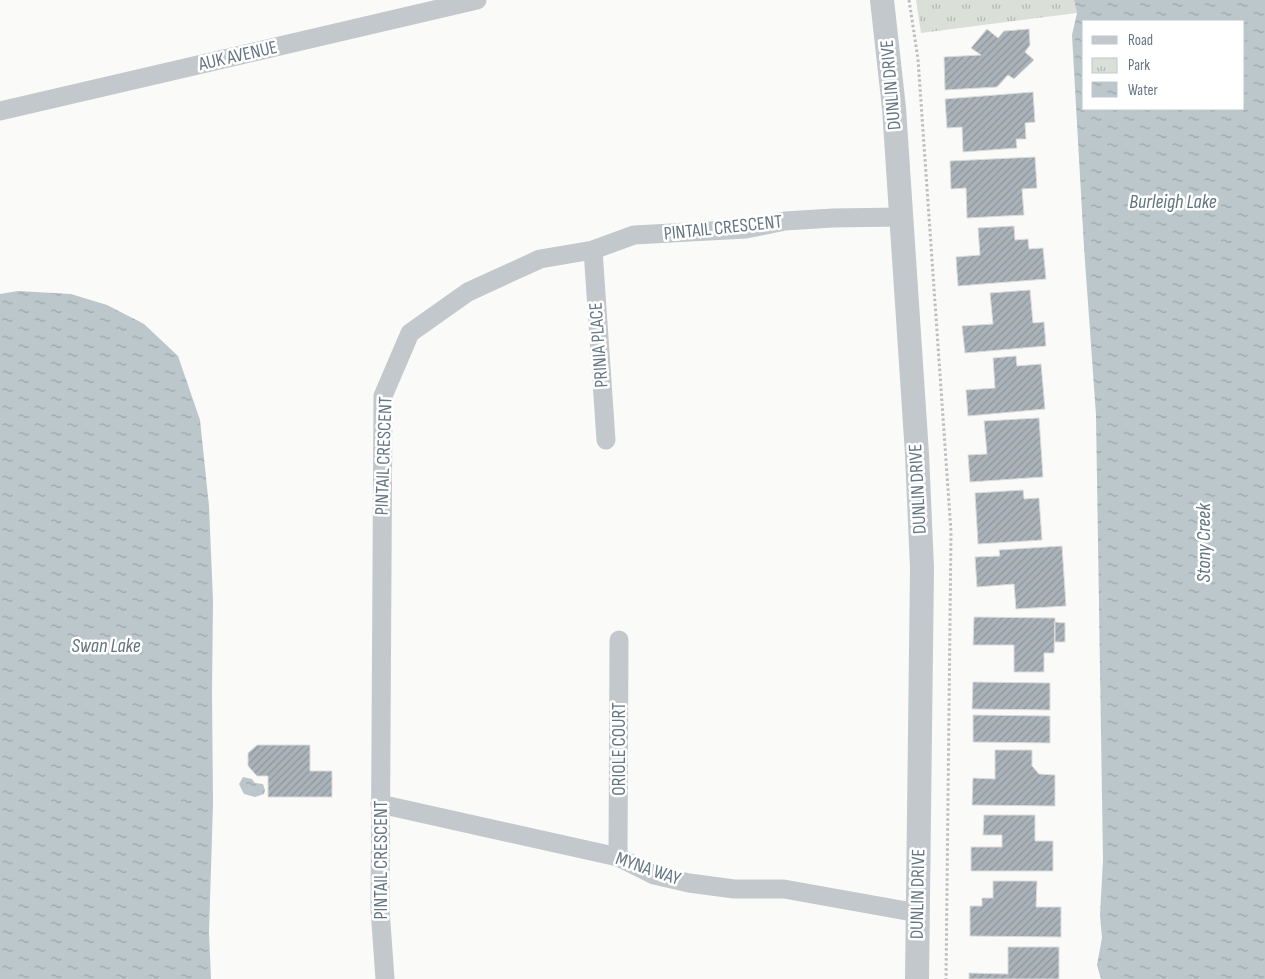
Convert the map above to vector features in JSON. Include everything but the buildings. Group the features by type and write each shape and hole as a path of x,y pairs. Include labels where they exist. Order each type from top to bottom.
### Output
{"street":[{"name":"AUK AVENUE","path":"0,111 477,0"},
{"name":"DUNLIN DRIVE","path":"882,0 894,108 917,454 922,568 918,979"},
{"name":"PINTAIL CRESCENT","path":"385,979 380,908 383,396 410,333 468,292 540,259 593,250 634,235 746,229 785,221 901,217"},
{"name":"PRINIA PLACE","path":"593,250 606,440"},
{"name":"ORIOLE COURT","path":"618,857 620,640"},
{"name":"MYNA WAY","path":"380,804 618,857 654,874 689,882 734,889 784,889 918,913"}],"green space":[{"path":"916,0 1074,0 1077,13 921,33"}],"water":[{"name":"Burleigh Lake","path":"1074,0 1265,0 1265,979 1101,979 1097,965 1102,938 1100,915 1103,860 1096,415 1072,35 1077,13"},
{"name":"Swan Lake","path":"18,291 71,294 107,305 144,324 178,356 200,420 209,506 213,600 213,804 209,932 211,979 0,979 0,294"},
{"path":"243,777 252,779 255,783 263,784 264,794 255,797 244,794 239,784"}],"water label":[{"name":"Stony Creek","path":"1204,543"}]}
